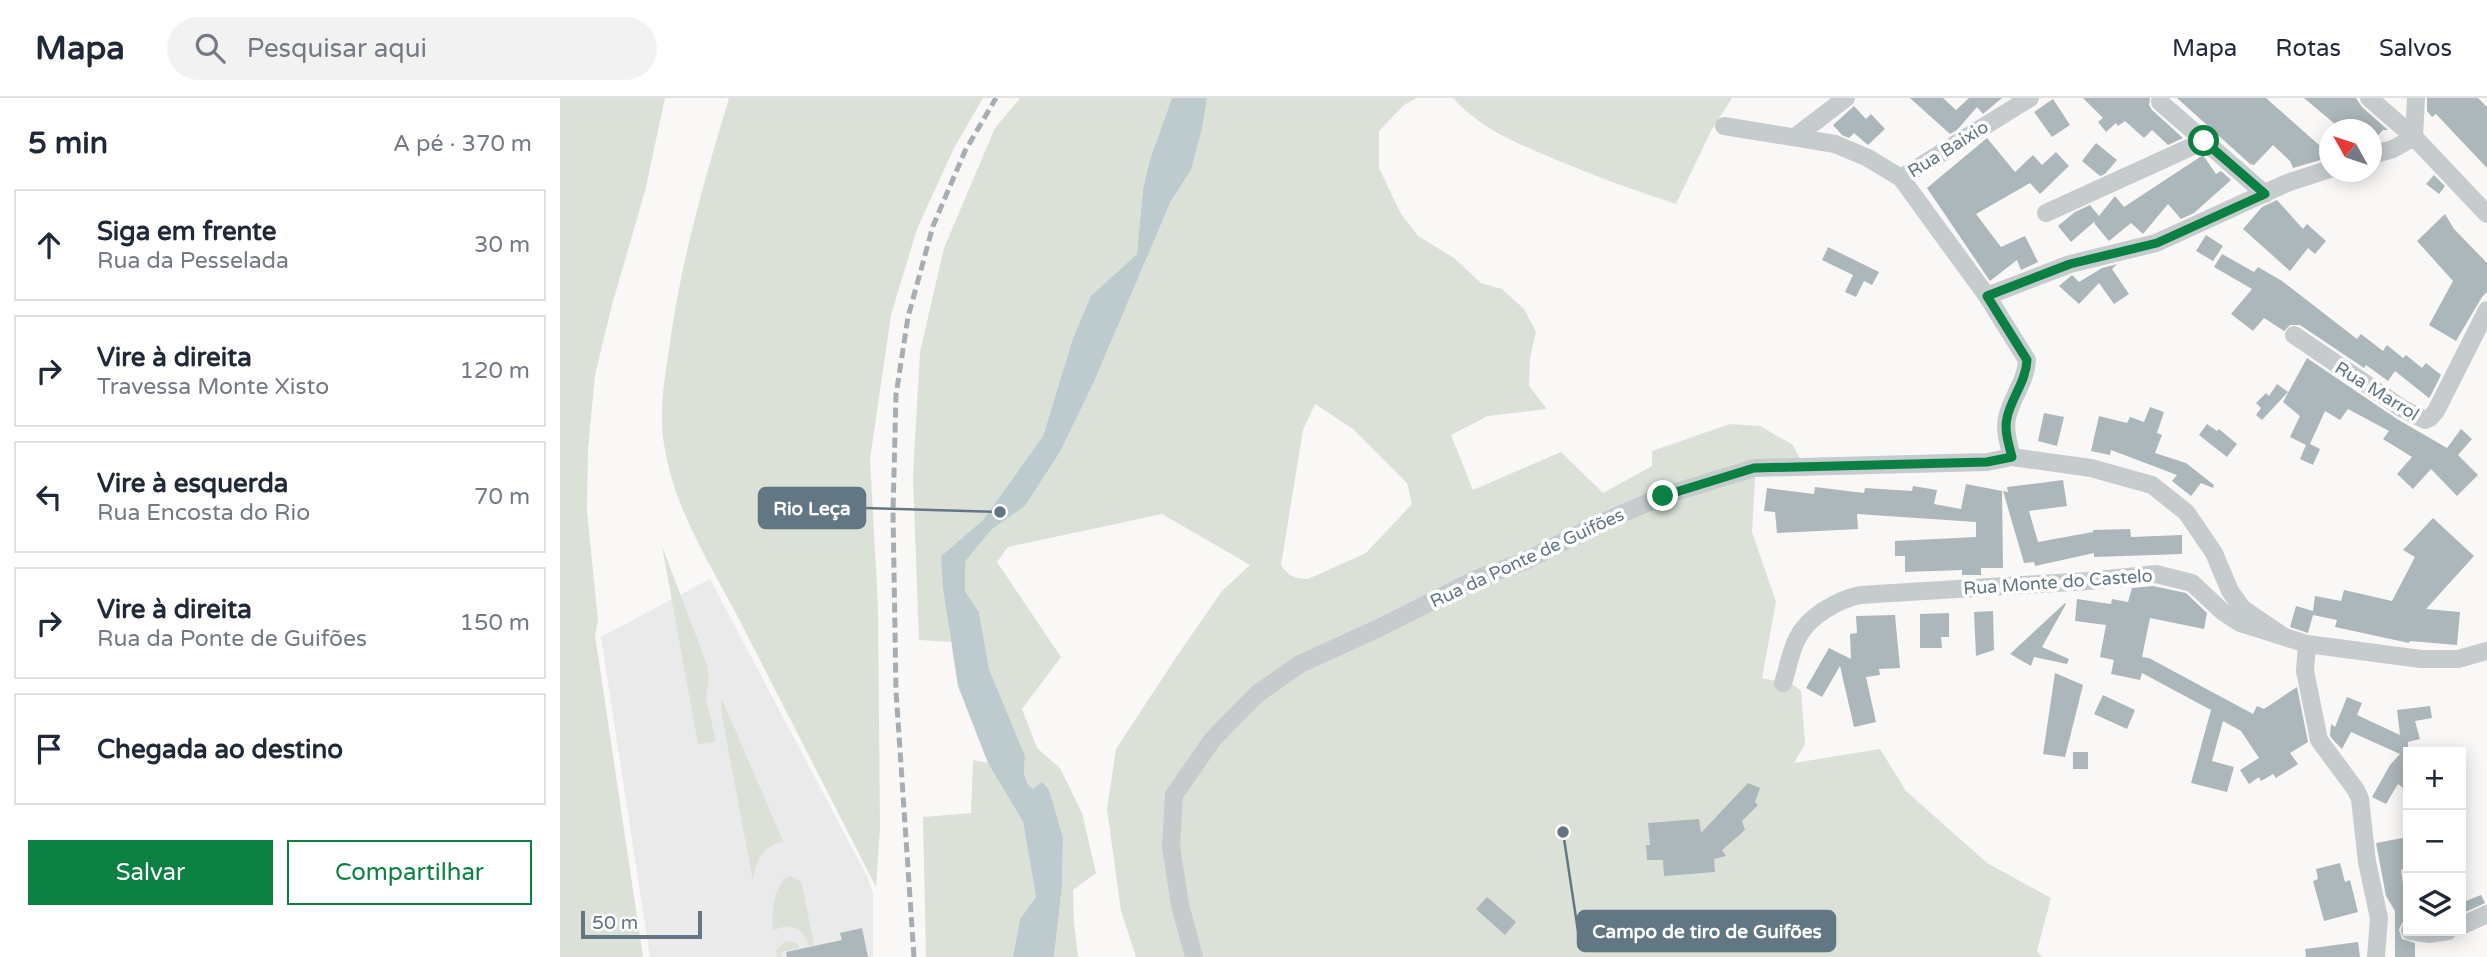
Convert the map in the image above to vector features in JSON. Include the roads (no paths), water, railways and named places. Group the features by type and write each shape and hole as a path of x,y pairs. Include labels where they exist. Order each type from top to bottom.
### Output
{"street":[{"path":"1795,137 1846,98"},
{"name":"Rua Baixio","path":"1901,178 2029,98"},
{"path":"2369,98 2414,137 2487,214"},
{"path":"2414,137 2416,98"},
{"path":"2160,102 2265,194"},
{"path":"1724,126 1835,144 1868,158 1901,178 1987,296 2027,360 2027,371 2007,418 2007,438 2012,457"},
{"path":"2382,152 2414,137"},
{"path":"2046,213 2204,141"},
{"path":"1987,296 2070,264 2157,243 2287,183 2319,172"},
{"name":"Rua Marrol","path":"2294,335 2403,410 2425,420 2436,411 2487,310"},
{"name":"Rua da Ponte de Guifões","path":"1194,957 1180,905 1171,846 1174,795 1213,739 1257,694 1300,664 1476,579 1525,561 1663,496 1754,468 1987,462 2012,457 2091,468 2152,485 2186,512 2214,553 2230,591 2243,609 2283,636"},
{"name":"Rua Monte do Castelo","path":"1783,683 1797,637 1840,600 1860,594 2088,581 2156,574 2192,583 2223,612 2240,623 2308,644 2421,659 2458,659 2487,651"},
{"path":"2308,644 2305,671 2319,740 2360,799 2367,862 2379,918 2376,957"},
{"path":"2466,924 2487,915"},
{"path":"2379,918 2403,928"}],"railway":[{"path":"914,957 896,691 893,512 896,395 908,317 933,226 965,151 996,98"}],"place":[{"name":"Rio Leça","path":"1000,512"},
{"name":"Campo de tiro de Guifões","path":"1563,832"}]}
